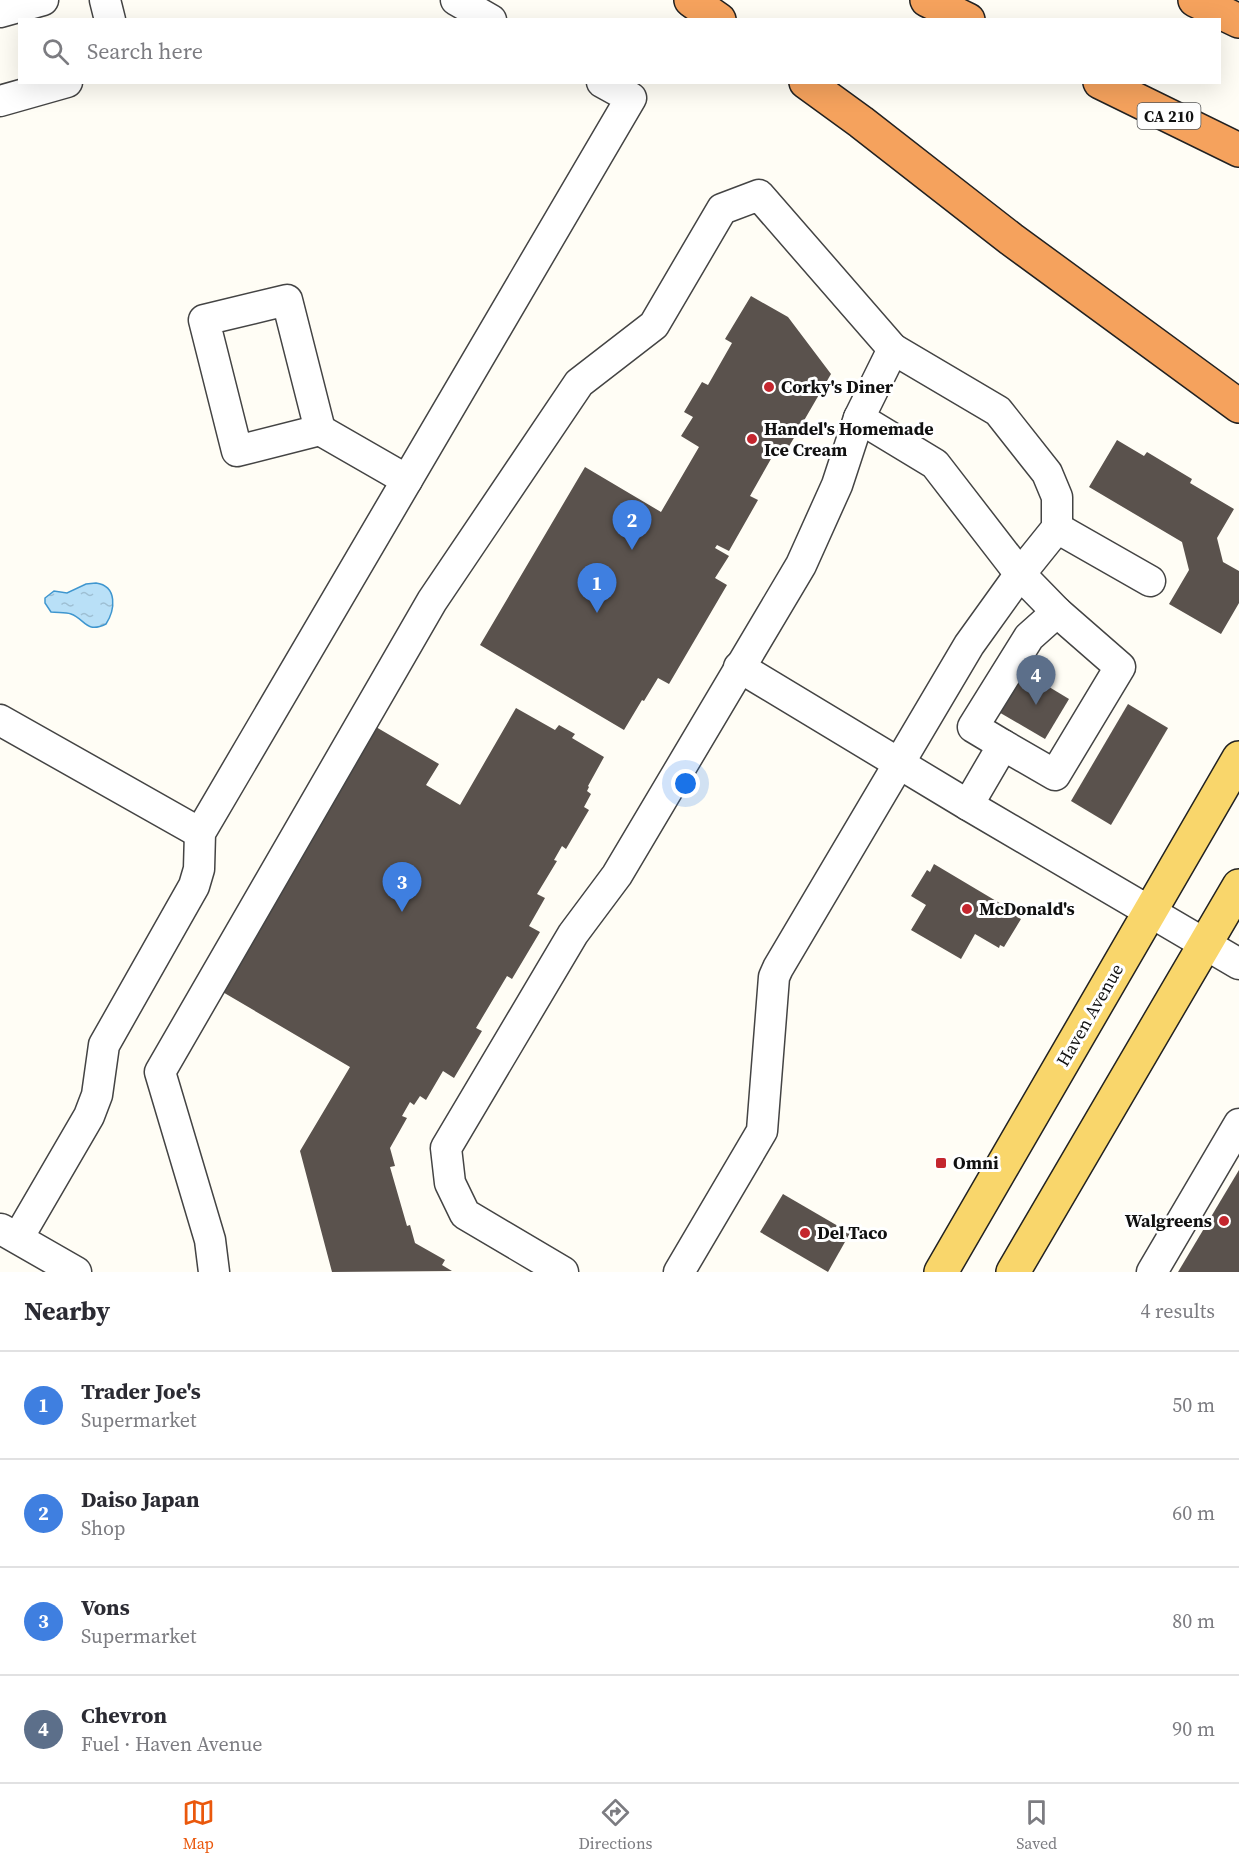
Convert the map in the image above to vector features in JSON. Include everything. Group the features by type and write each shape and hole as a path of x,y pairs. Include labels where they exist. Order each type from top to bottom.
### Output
{"highway":[{"path":"691,0 715,18"},
{"path":"927,0 964,18"},
{"path":"1195,0 1239,21"},
{"path":"809,84 1011,239 1239,406"},
{"name":"CA 210","path":"1104,84 1239,150"}],"main road":[{"name":"Haven Avenue","path":"941,1272 1239,758"},
{"path":"1013,1272 1239,886"}],"street":[{"path":"0,12 43,0"},
{"path":"105,0 110,18"},
{"path":"456,0 487,18"},
{"path":"0,101 60,84"},
{"path":"76,1272 9,1233 89,1116 97,1095 104,1045 194,886 199,869 200,833 631,99 605,84"},
{"path":"214,1272 210,1240 160,1072 432,601 579,383 654,325 722,209 759,195 893,350 998,411 1047,473 1057,497 1057,528 1020,574 969,645 778,968 774,977 762,1131 679,1272"},
{"path":"320,430 287,300 204,320 237,451 320,430 406,480"},
{"path":"563,1272 465,1214 450,1184 446,1148 573,934 617,875 801,565 837,485 859,418 893,350"},
{"path":"859,418 935,464 1020,574 1057,612 1120,667 1055,775 973,727 1029,637 1057,612"},
{"path":"1057,528 1150,581"},
{"path":"740,667 968,805 1239,964"},
{"path":"0,720 200,833"},
{"path":"968,805 1003,745"},
{"path":"1152,1272 1239,1124"}],"water":[{"path":"96,583 108,589 113,599 113,606 106,624 99,627 90,627 71,614 51,612 45,603 45,598 54,591 67,593 86,584"}],"building":[{"path":"751,296 788,317 831,374 784,455 776,450 750,496 758,500 729,551 717,545 715,548 729,556 715,578 727,585 669,684 658,678 624,730 480,645 585,467 661,512 699,447 681,436 693,417 684,412 702,382 708,385 732,343 725,339"},
{"path":"1117,440 1144,456 1147,452 1192,479 1190,483 1234,509 1217,538 1223,562 1239,571 1239,603 1221,634 1169,604 1189,570 1182,542 1089,487"},
{"path":"1021,670 1069,699 1045,739 997,711"},
{"path":"1128,704 1168,728 1111,825 1071,801"},
{"path":"516,708 555,730 559,725 575,734 572,738 604,757 588,786 587,791 591,794 584,807 589,810 566,849 562,846 554,860 557,861 537,894 545,898 529,926 540,932 512,979 507,976 476,1028 482,1031 454,1078 443,1071 426,1100 420,1096 414,1105 410,1102 402,1116 407,1118 390,1148 395,1166 390,1167 407,1226 410,1225 415,1243 445,1260 442,1265 452,1271 332,1272 300,1151 350,1067 221,991 376,727 439,764 426,785 460,805"},
{"name":"McDonald's","path":"934,864 1018,914 1017,917 1021,919 1004,947 1000,945 999,948 975,934 961,959 911,930 926,905 911,896 927,870 930,872"},
{"name":"Walgreens","path":"1239,1170 1239,1272 1178,1272"},
{"name":"Del Taco","path":"783,1194 850,1233 828,1272 760,1232"}],"place":[{"name":"Corky's Diner","path":"769,387"},
{"name":"Handel's Homemade Ice Cream","path":"752,439"},
{"name":"Daiso Japan","path":"632,550"},
{"name":"Trader Joe's","path":"597,613"},
{"name":"Chevron","path":"1036,705"},
{"name":"McDonald's","path":"967,909"},
{"name":"Vons","path":"402,912"},
{"name":"Omni","path":"941,1163"},
{"name":"Walgreens","path":"1224,1221"},
{"name":"Del Taco","path":"805,1233"}]}
